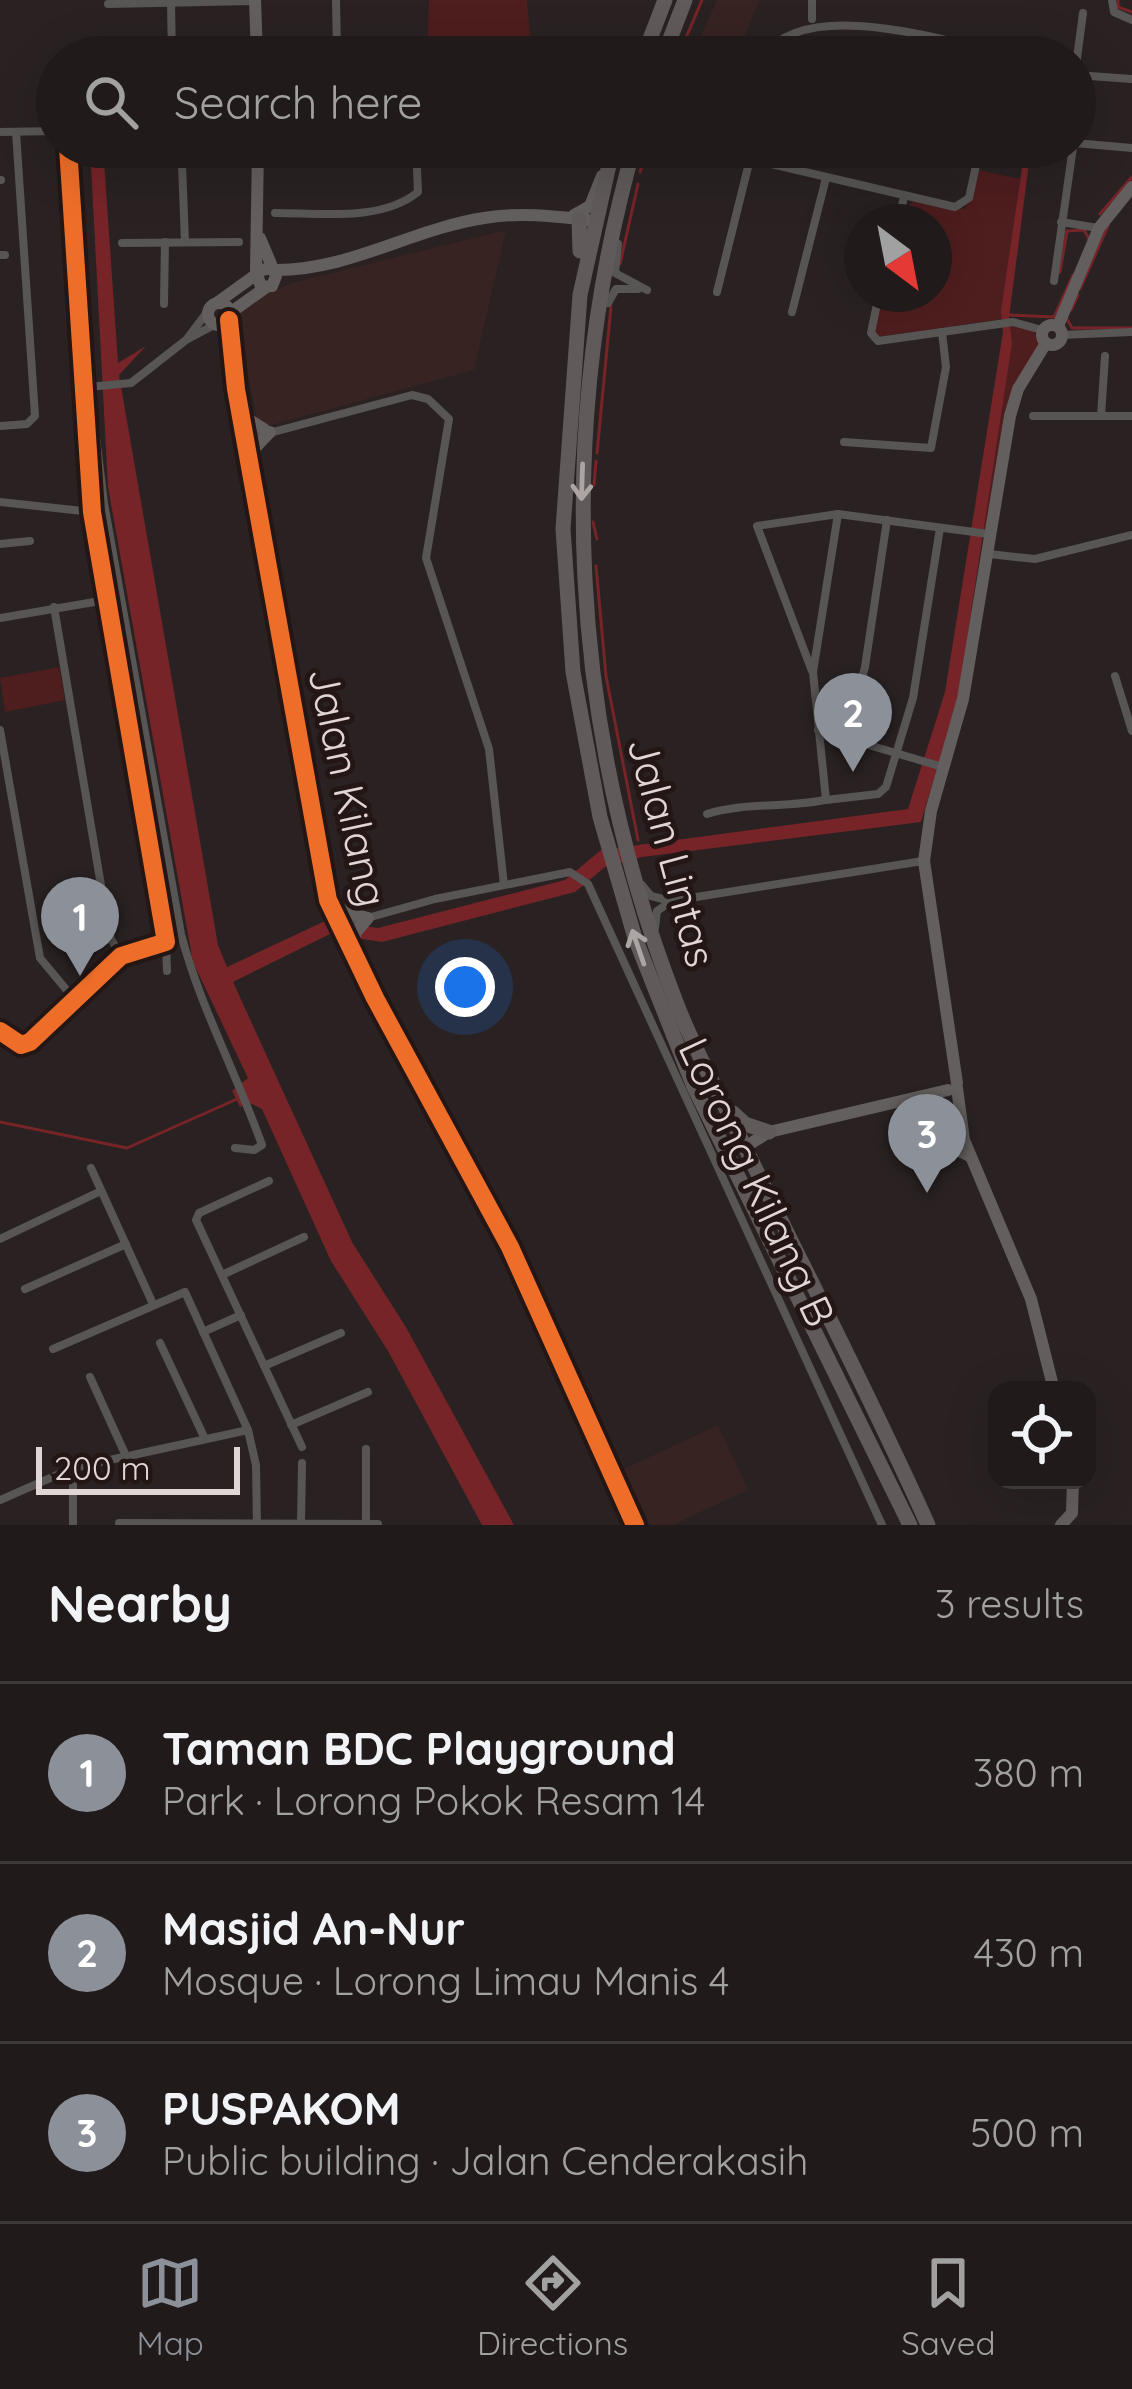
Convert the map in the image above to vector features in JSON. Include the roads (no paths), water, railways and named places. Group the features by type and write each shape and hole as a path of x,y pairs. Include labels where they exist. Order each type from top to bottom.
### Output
{"highway":[{"path":"652,36 665,0"},
{"path":"671,36 685,0"},
{"path":"606,168 581,218 609,218 624,168"},
{"name":"Jalan Lintas","path":"626,168 591,350 581,567 598,712 631,862 693,1042 818,1296 826,1294 832,1302 856,1371 923,1522"},
{"name":"Jalan Lintas","path":"581,218 563,529 581,725 635,938 694,1087 923,1522"},
{"path":"566,436 588,294 601,282"},
{"path":"693,1042 700,1076 694,1087"},
{"path":"723,1102 745,1124 769,1132"},
{"path":"736,1169 745,1147"},
{"path":"809,1313 808,1304 818,1296"}],"street":[{"path":"336,0 337,36"},
{"path":"812,0 812,19"},
{"path":"1112,0 1114,12 1132,20"},
{"path":"108,4 255,1 256,36"},
{"path":"171,3 172,36"},
{"path":"1080,36 1083,13"},
{"path":"778,36 812,19 835,14 928,36"},
{"path":"1096,76 1132,79"},
{"path":"0,132 36,132"},
{"path":"0,427 27,424 35,416 16,132"},
{"path":"1096,145 1132,148"},
{"path":"69,168 92,512 166,942 167,971"},
{"path":"182,168 185,242"},
{"path":"258,168 259,236 266,276"},
{"path":"274,213 348,213 404,202 418,192 417,168"},
{"path":"717,292 748,168"},
{"path":"786,168 956,207 969,198 975,168"},
{"path":"1054,280 1070,168"},
{"path":"442,210 448,220 581,218 605,171"},
{"path":"792,312 826,178"},
{"path":"1060,330 1099,228 1132,187"},
{"path":"902,204 904,197"},
{"path":"616,214 620,224 615,274 647,290"},
{"path":"186,340 213,307 266,276 316,268 481,218"},
{"path":"1061,222 1099,228"},
{"path":"164,304 165,242"},
{"path":"122,243 239,242"},
{"path":"85,387 124,385 186,340 223,321 266,276"},
{"path":"591,350 612,291 638,289 601,282"},
{"path":"213,307 223,321"},
{"path":"213,307 223,321"},
{"path":"875,312 874,340 1013,322 1044,337"},
{"name":"Jalan Kilang","path":"223,321 328,900 351,952 510,1247 635,1525"},
{"path":"1052,1381 1031,1299 970,1156 949,1146 960,1123 951,1086 924,861 940,766 962,699 988,554 986,534 1013,401 1044,337 1060,330 1132,332"},
{"path":"844,442 931,448 946,367 942,332"},
{"path":"1100,416 1105,356"},
{"path":"85,387 181,934 190,970 230,1055 234,1082 261,1148 235,1148"},
{"path":"247,442 267,430 418,395 442,410 450,431 426,558 489,749 504,885 339,926"},
{"path":"240,414 267,430"},
{"path":"1034,416 1132,416"},
{"path":"247,442 267,430"},
{"path":"0,502 92,512"},
{"path":"813,672 758,526 838,514 986,534"},
{"path":"826,800 813,672 838,514"},
{"path":"845,738 871,636 887,520"},
{"path":"707,814 728,807 771,809 883,791 913,698 940,528"},
{"path":"988,554 1035,559 1132,535"},
{"path":"0,544 30,541"},
{"path":"0,618 106,600"},
{"path":"54,608 111,940 121,956"},
{"path":"1114,676 1132,731"},
{"path":"0,730 40,958 75,1000"},
{"path":"818,730 940,766"},
{"path":"654,937 657,911 671,902 924,861"},
{"path":"631,862 649,894 671,902"},
{"path":"899,868 927,881"},
{"name":"Lorong Kilang B","path":"504,885 570,872 589,884 882,1525"},
{"path":"328,900 345,912 368,918"},
{"path":"351,952 356,932 368,918"},
{"path":"0,1031 21,1045 121,956 166,942"},
{"path":"745,1147 769,1132 951,1086"},
{"path":"91,1168 153,1304"},
{"path":"269,1180 197,1217 302,1447"},
{"path":"0,1238 101,1191"},
{"path":"222,1275 304,1237"},
{"path":"25,1289 126,1244"},
{"path":"53,1349 182,1290 248,1430 256,1465 257,1524"},
{"path":"203,1332 241,1315"},
{"path":"264,1366 340,1333"},
{"path":"160,1343 205,1439"},
{"path":"90,1377 126,1456"},
{"path":"292,1425 368,1392"},
{"path":"0,1500 74,1468 248,1430"},
{"path":"366,1449 366,1524"},
{"path":"302,1463 302,1524"},
{"path":"73,1525 74,1468"},
{"path":"1066,1523 1072,1489"},
{"path":"119,1523 378,1524"}],"waterway":[{"path":"687,36 702,0"},
{"path":"1118,0 1118,7 1132,12"},
{"path":"640,172 641,168"},
{"path":"1100,214 1132,177"},
{"path":"620,264 638,184"},
{"path":"1080,289 1108,226"},
{"path":"1060,272 1067,231 1084,230 1089,239"},
{"path":"1008,315 1054,317 1073,275"},
{"path":"1071,310 1078,295"},
{"path":"597,453 611,306"},
{"path":"1067,319 1072,328 1132,328"},
{"path":"594,485 596,461"},
{"path":"593,522 597,539"},
{"path":"596,566 606,676 638,840"},
{"path":"0,1122 127,1148 237,1099"}],"place":[{"name":"Masjid An-Nur","path":"853,772"},
{"name":"Taman BDC Playground","path":"80,976"},
{"name":"PUSPAKOM","path":"927,1193"}]}
